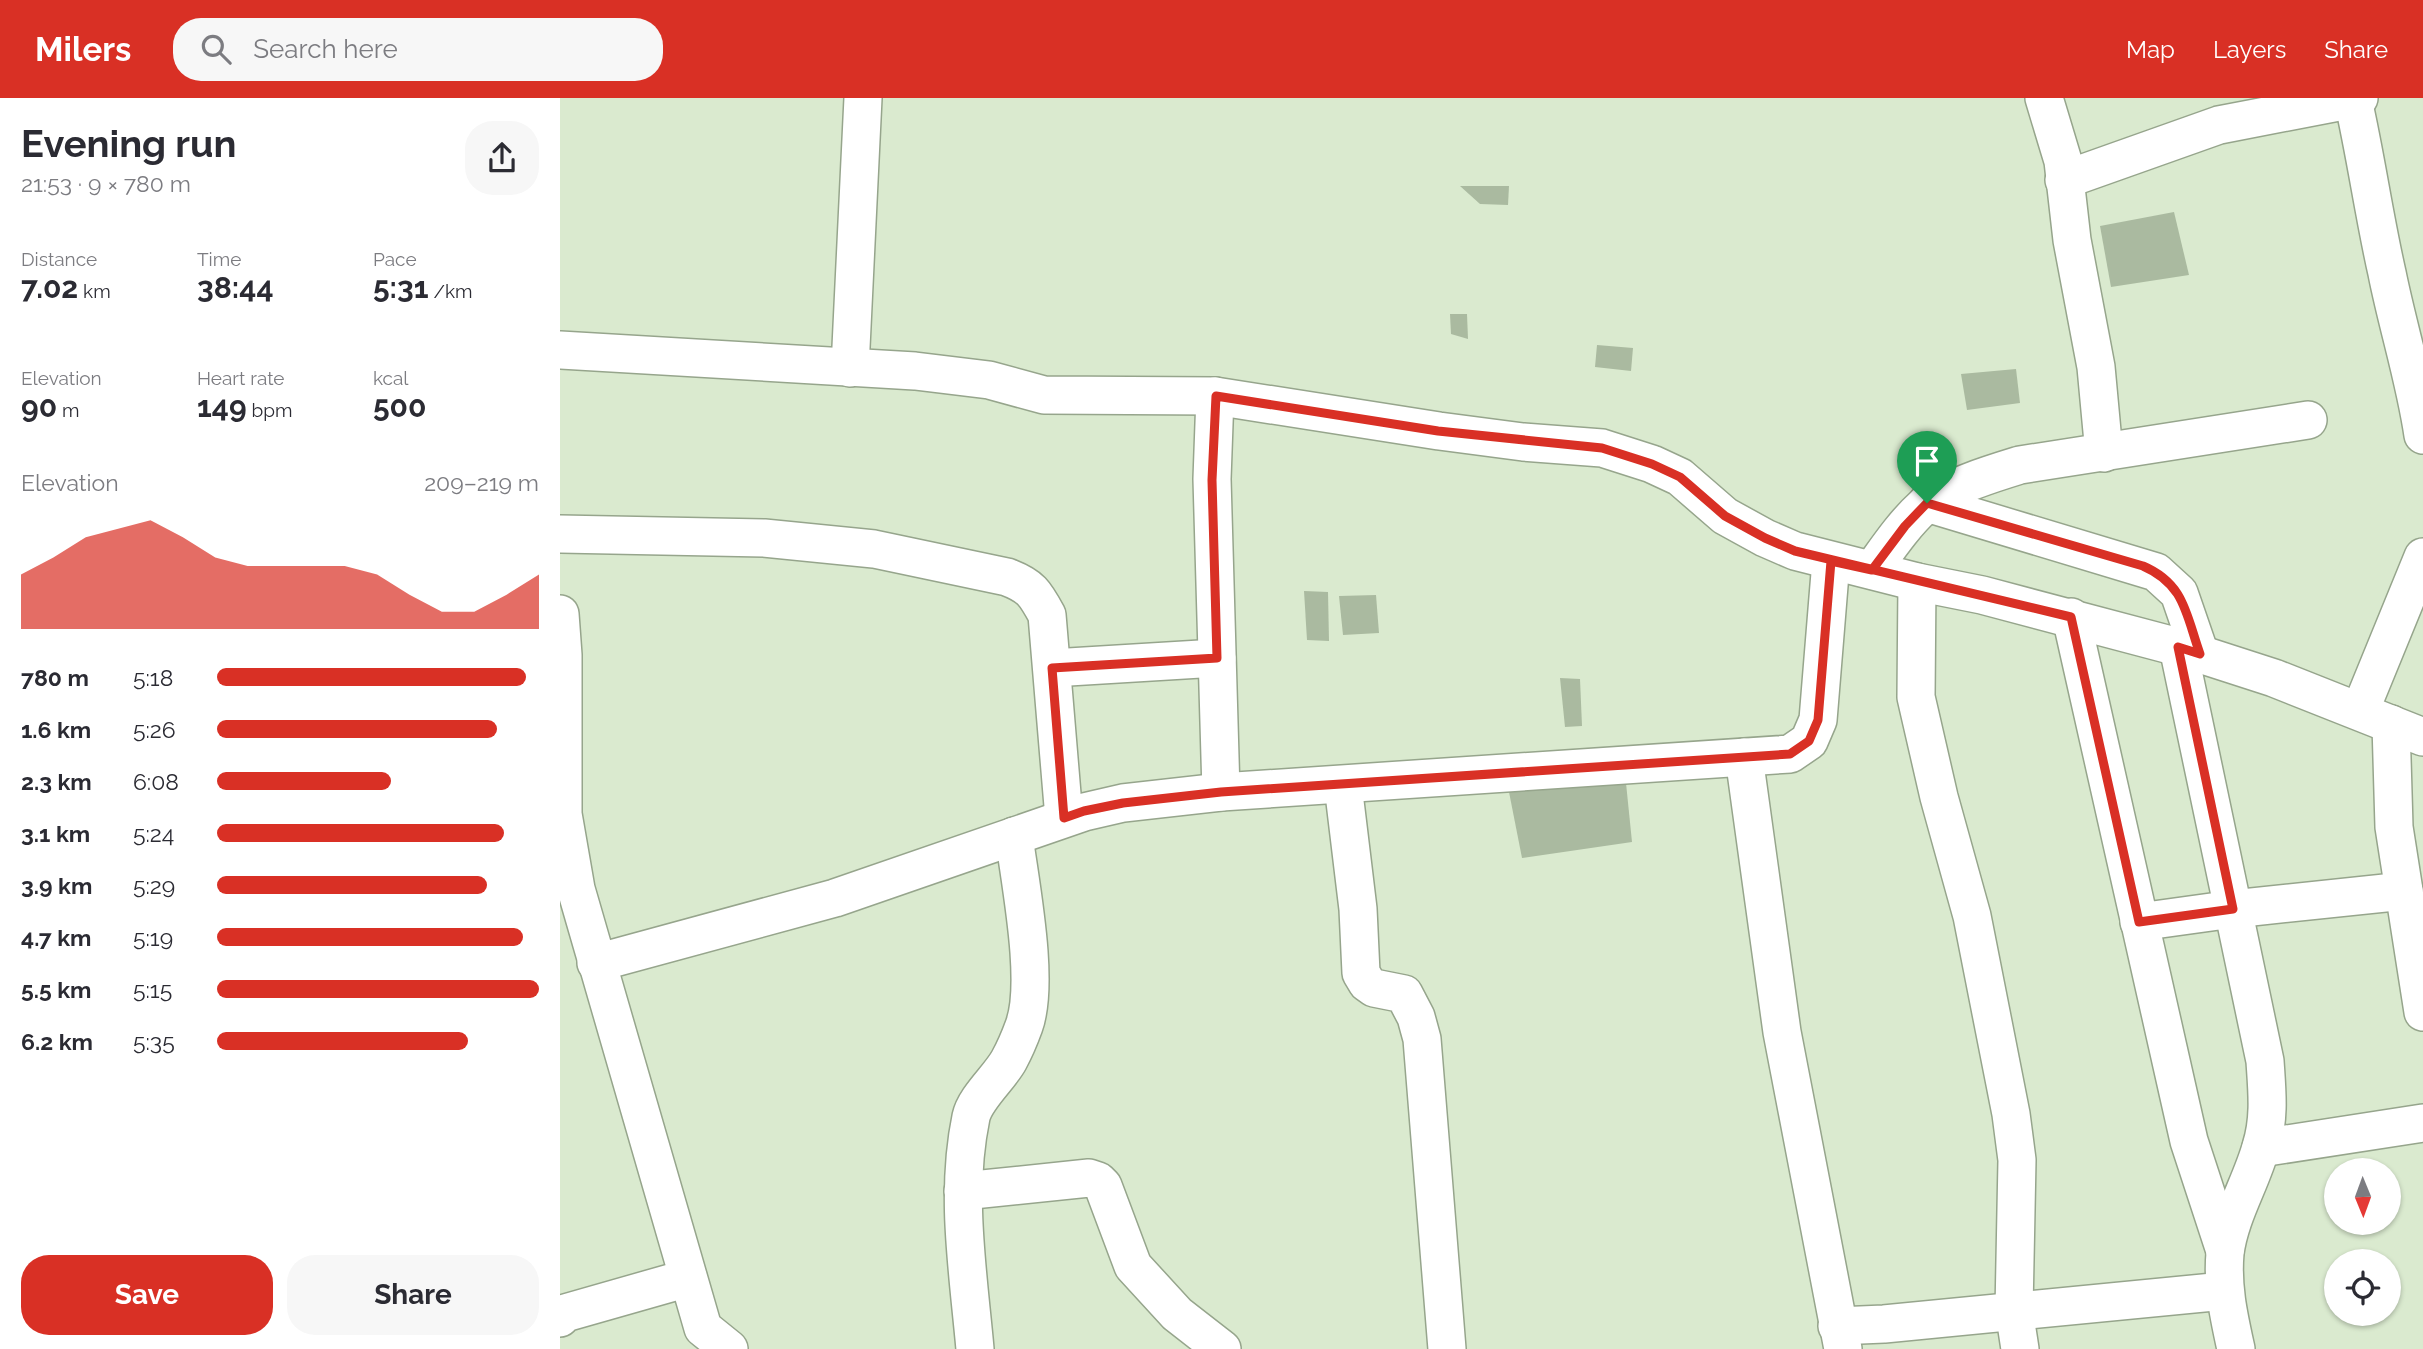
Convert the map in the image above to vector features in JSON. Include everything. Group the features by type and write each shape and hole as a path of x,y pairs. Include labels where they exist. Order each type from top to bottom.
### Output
{"street":[{"path":"850,368 863,98"},
{"path":"2044,98 2063,161 2072,240 2096,367 2104,453"},
{"path":"2064,180 2219,125 2356,99 2386,272 2417,396 2423,435"},
{"path":"560,350 915,371 989,380 1044,395 1216,396 1438,431 1602,448 1652,464 1680,477 1725,516 1795,551 2071,617 2189,650 2274,678 2391,724"},
{"path":"1216,396 1212,480 1221,792"},
{"path":"1872,570 1905,526 1927,503 1975,479 2020,465 2308,420"},
{"path":"1927,503 2156,572 2179,593 2233,909 2265,1062 2268,1116 2261,1148 2235,1213 2225,1252 2224,1291 2235,1349"},
{"path":"560,534 764,538 874,549 1007,577 1023,583 1032,589 1047,615 1064,818"},
{"path":"2423,557 2391,724 2394,827 2423,1012"},
{"path":"596,963 835,898 1084,811 1123,803 1221,792 1790,754 1809,741 1818,720 1831,561"},
{"path":"1917,582 1916,697 1939,797 1972,916 2011,1114 2017,1160 2014,1310 2021,1349"},
{"path":"560,614 563,655 563,814 576,889 703,1328 729,1349"},
{"path":"2071,617 2189,1141 2225,1252"},
{"path":"1052,668 1217,658"},
{"path":"1745,757 1782,1032 1840,1337 1884,1324 2224,1291"},
{"path":"1343,785 1358,909 1361,973 1367,984 1374,988 1404,995 1416,1017 1422,1039 1447,1349"},
{"path":"975,1349 962,1209 964,1162 972,1112 1009,1060 1026,1023 1031,988 1014,836"},
{"path":"2139,922 2404,891"},
{"path":"2261,1148 2423,1123"},
{"path":"962,1191 1090,1178 1098,1181 1133,1266 1177,1314 1222,1349"},
{"path":"560,1318 565,1313 688,1278"}],"building":[{"path":"1460,186 1509,186 1508,205 1480,204"},
{"path":"2174,212 2189,275 2111,287 2100,226"},
{"path":"1450,314 1467,314 1468,339 1451,334"},
{"path":"1597,345 1633,348 1631,371 1595,367"},
{"path":"2016,369 2020,403 1967,410 1961,374"},
{"path":"1304,591 1328,592 1329,641 1307,640"},
{"path":"1376,595 1379,633 1343,635 1339,596"},
{"path":"1560,678 1580,679 1582,726 1565,727"},
{"path":"1626,783 1632,842 1522,858 1509,792"}],"route":[{"path":"1927,503 1905,526 1872,570 1831,561 1818,720 1809,741 1790,754 1221,792 1123,803 1064,818 1052,668 1217,658 1212,480 1216,396 1438,431 1522,442 1602,448 1652,464 1680,477 1725,516 1795,551 1831,561 1917,582 2071,617 2139,922 2233,909 2178,647 2200,654 2179,593 2156,572 2143,566 1927,503"}]}
